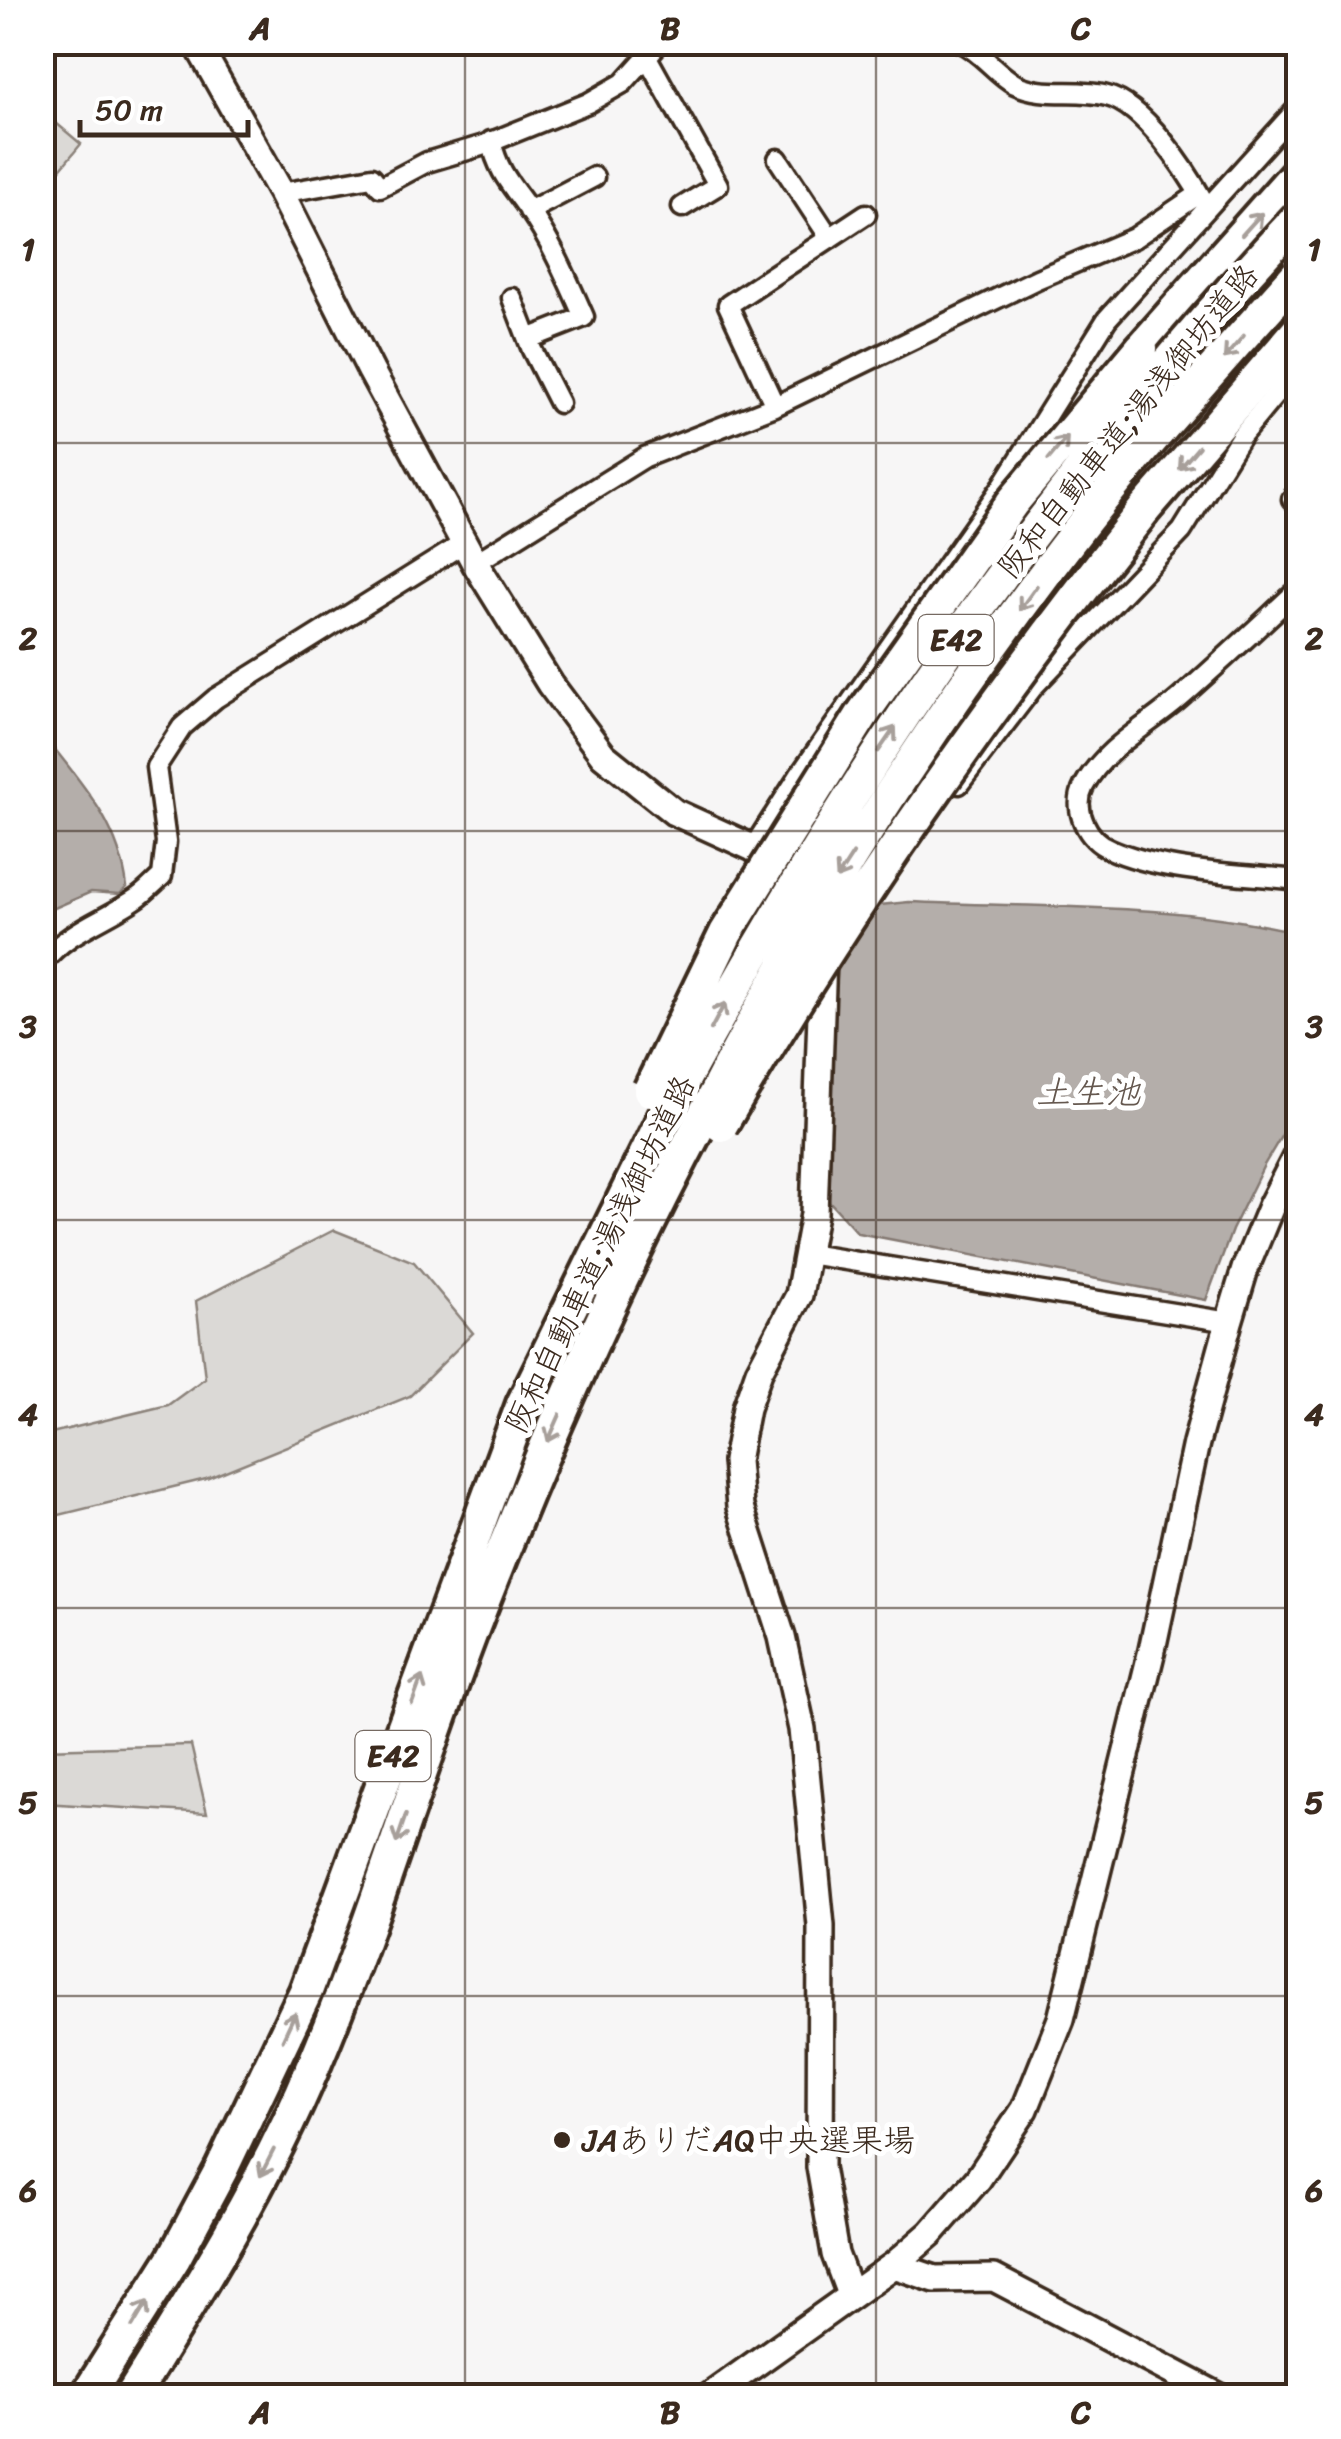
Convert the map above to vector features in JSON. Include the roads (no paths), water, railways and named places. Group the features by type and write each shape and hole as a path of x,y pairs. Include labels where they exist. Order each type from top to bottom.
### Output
{"highway":[{"path":"661,1096 726,933 864,712 1012,503 1141,348 1298,172"},
{"name":"阪和自動車道;湯浅御坊道路","path":"88,2396 174,2258 214,2184 306,1991 524,1404 661,1096 872,761 1012,561 1122,419 1298,218"},
{"name":"阪和自動車道;湯浅御坊道路","path":"132,2396 233,2229 314,2066 479,1610 581,1366 711,1123 816,912 955,700 1050,566 1298,274"},
{"path":"711,1123 874,878 1064,611 1142,511 1298,331"}],"street":[{"path":"196,42 281,193 469,553 550,684 603,755 674,812 754,848 795,881 812,908 824,963 814,1214 799,1295 759,1371 746,1408 736,1460 740,1507 782,1637 802,1729 821,1926 820,2167 835,2254 850,2294"},
{"path":"960,42 1014,83 1032,90 1108,96 1129,107 1186,168 1203,200"},
{"path":"281,193 372,176 380,186 427,162 588,103 623,83 654,50 718,185 682,207"},
{"path":"754,848 799,776 1003,484 1106,319 1203,200 1298,108"},
{"path":"492,141 499,170 530,211 560,263 584,317 528,339"},
{"path":"778,158 830,238"},
{"path":"530,211 594,177"},
{"path":"42,964 65,941 136,898 162,876 166,842 156,768 182,727 216,698 645,457 775,406 1036,279 1134,238 1203,200"},
{"path":"775,406 728,305 866,214"},
{"path":"512,298 559,403"},
{"path":"799,776 924,830 1034,686 1182,531 1240,436 1298,367"},
{"path":"1298,590 1176,701 1131,733 1082,788 1080,811 1096,841 1108,849 1159,863 1298,880"},
{"path":"710,2396 894,2265 931,2232 978,2179 1026,2109 1061,2018 1152,1650 1196,1443 1229,1322 1245,1269 1298,1153"},
{"path":"808,1254 1229,1322"},
{"path":"894,2265 935,2278 994,2278 1218,2396"}],"water":[{"path":"42,733 107,823 123,864 127,887 120,894 91,892 43,913"},
{"name":"土生池","path":"909,902 1154,911 1298,933 1298,1108 1232,1230 1206,1300 858,1233 821,1192 842,909"}],"place":[{"name":"JAありだAQ中央選果場","path":"562,2140"}]}
